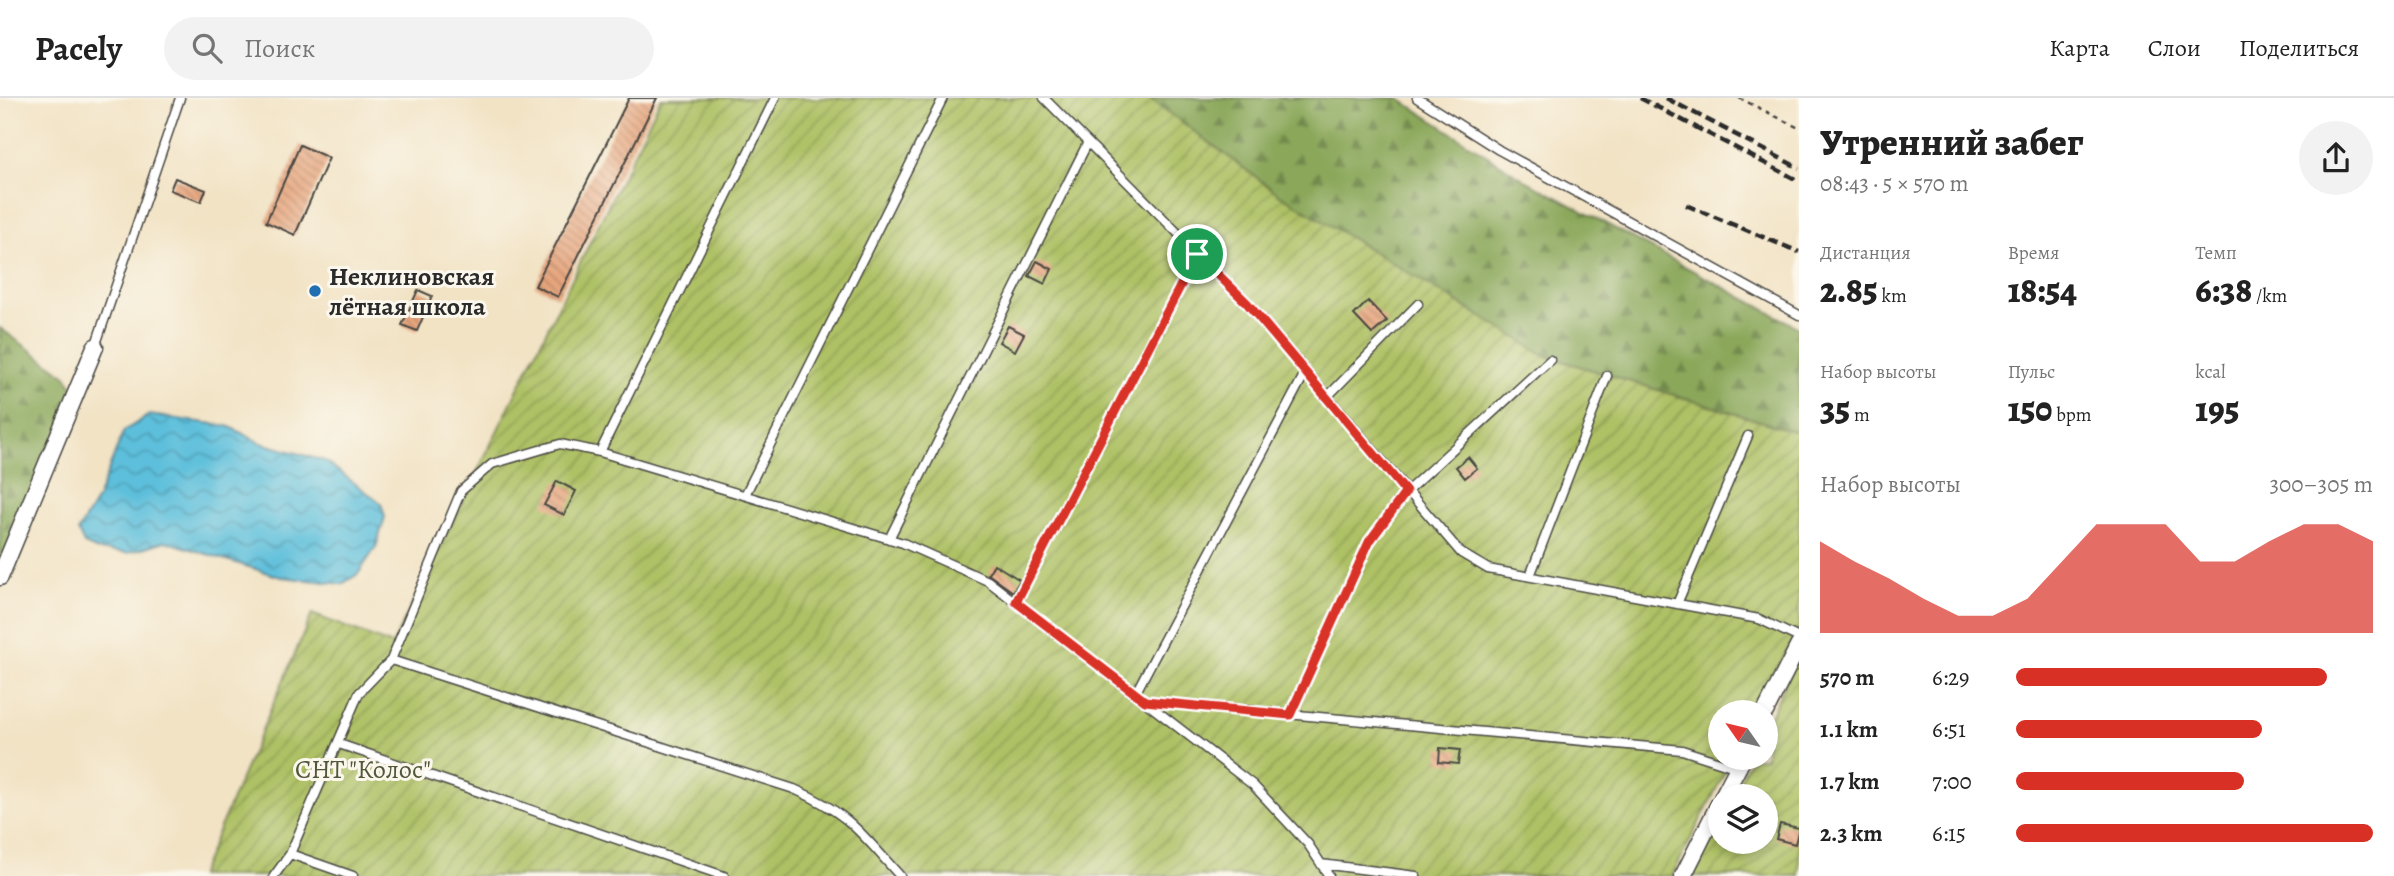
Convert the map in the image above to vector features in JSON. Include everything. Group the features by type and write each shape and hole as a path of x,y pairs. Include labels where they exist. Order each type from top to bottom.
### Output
{"street":[{"path":"0,576 96,348"},
{"path":"1771,700 1799,645"},
{"path":"1683,876 1708,826"}],"lane":[{"path":"96,348 180,98"},
{"path":"600,452 775,98"},
{"path":"745,495 943,98"},
{"path":"1044,98 1247,303 1406,492 1461,553 1488,569 1759,620 1799,638"},
{"path":"1417,98 1499,150 1799,315"},
{"path":"889,539 1087,144"},
{"path":"1016,602 1197,254"},
{"path":"1326,398 1418,304"},
{"path":"1290,715 1369,542 1406,492 1550,360"},
{"path":"1135,694 1305,373"},
{"path":"1530,576 1607,376"},
{"path":"1677,604 1748,436"},
{"path":"274,876 290,855 359,693 391,660 461,491 492,464 561,444 600,452 889,539 988,582 1253,785 1308,844 1329,876"},
{"path":"391,660 794,789 825,803 856,825 900,876"},
{"path":"1145,701 1682,750 1708,756"},
{"path":"339,744 724,876"},
{"path":"290,855 353,876"},
{"path":"1321,864 1416,876"}],"path":[{"path":"1739,98 1799,128"}],"green space":[{"name":"СНТ \"Колос\"","path":"661,98 1149,98 1280,195 1546,356 1799,433 1799,627 1761,700 1708,700 1708,770 1726,770 1719,784 1708,784 1708,805 1672,876 199,876 312,614 392,645"},
{"path":"1149,98 1398,98 1525,180 1799,328 1799,433 1546,356 1280,195"},
{"path":"0,328 66,376 78,394 0,568"},
{"path":"1799,652 1799,876 1690,876 1708,841 1708,854 1778,854 1778,784 1738,784 1745,770 1778,770 1777,700"}],"water":[{"path":"149,415 228,426 261,443 325,461 381,503 385,517 376,547 358,574 342,584 281,577 165,541 128,553 98,550 84,544 78,531 97,499 124,431"}],"building":[{"path":"629,98 657,98 558,297 535,286"},
{"path":"300,145 329,158 295,235 266,222"},
{"path":"175,178 206,190 201,202 170,190"},
{"path":"1037,261 1052,269 1045,284 1029,276"},
{"path":"418,290 432,296 417,331 402,325"},
{"path":"1368,301 1387,321 1372,334 1354,315"},
{"path":"1008,326 1024,334 1015,351 999,342"},
{"path":"1468,457 1477,468 1465,478 1456,467"},
{"path":"557,481 576,491 564,515 544,505"},
{"path":"994,564 1020,580 1013,592 988,574"},
{"path":"1440,748 1460,750 1458,764 1439,762"},
{"path":"1780,824 1799,828 1795,844 1778,840"}],"railway":[{"path":"1640,98 1799,181"},
{"path":"1666,98 1799,168"},
{"path":"1686,205 1799,252"}],"place":[{"name":"Неклиновская лётная школа","path":"315,291"}],"route":[{"path":"1197,254 1247,303 1406,492 1369,542 1290,715 1145,701 1016,602 1197,254"}]}
